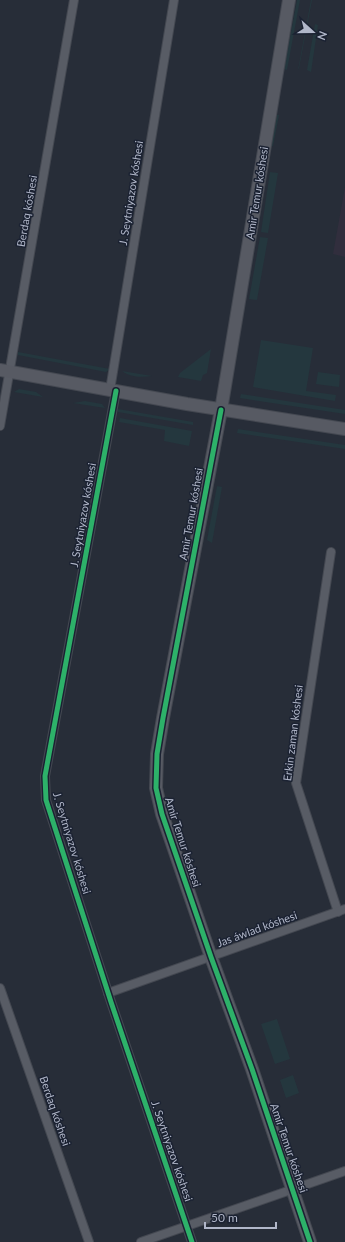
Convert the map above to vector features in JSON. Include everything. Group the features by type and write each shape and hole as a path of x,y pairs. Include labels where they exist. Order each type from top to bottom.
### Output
{"street":[{"name":"Berdaq kóshesi","path":"0,426 5,370 74,0"},
{"name":"J. Seytniyazov kóshesi","path":"174,0 113,390 45,776 46,800 108,993 192,1242"},
{"name":"Amir Temur kóshesi","path":"289,0 221,410 163,718 157,754 156,788 162,814 247,1056 310,1242"},
{"path":"5,370 221,410 345,429"},
{"name":"Erkin zaman kóshesi","path":"331,552 296,783 342,911"},
{"name":"Jas áwlad kóshesi","path":"108,993 342,911"},
{"name":"Berdaq kóshesi","path":"0,988 89,1242"},
{"path":"141,1242 345,1171"}],"shaded area":[{"path":"297,0 300,0 287,70 284,69"},
{"path":"311,0 312,0 298,70"},
{"path":"315,24 318,25 311,72 307,70"},
{"path":"277,115 279,115 273,146 271,146"},
{"path":"270,172 278,173 268,233 261,232"},
{"path":"345,187 345,257 333,254"},
{"path":"260,237 268,238 257,300 249,299"},
{"path":"261,340 313,348 306,391 336,395 335,401 253,387"},
{"path":"211,349 207,373 203,375 201,381 178,377 180,373"},
{"path":"18,352 110,369 106,372 18,355"},
{"path":"122,371 152,376 133,376"},
{"path":"318,372 340,375 339,387 316,384"},
{"path":"19,389 36,392 43,397 14,392"},
{"path":"241,394 345,410 345,414 240,398"},
{"path":"85,401 102,404 105,408 73,403"},
{"path":"118,409 193,422 193,425 118,412"},
{"path":"120,418 192,431 189,446 164,441 165,430 119,422"},
{"path":"238,429 345,445 345,449 237,433"},
{"path":"217,486 222,487 212,543 207,540"},
{"path":"277,1019 290,1059 275,1064 261,1024"},
{"path":"293,1075 299,1093 286,1098 280,1080"}],"cycle path":[{"path":"116,391 45,776 46,800 111,1002 192,1242"},
{"path":"221,410 163,718 157,754 156,788 162,814 211,957 252,1069 310,1242"}]}
